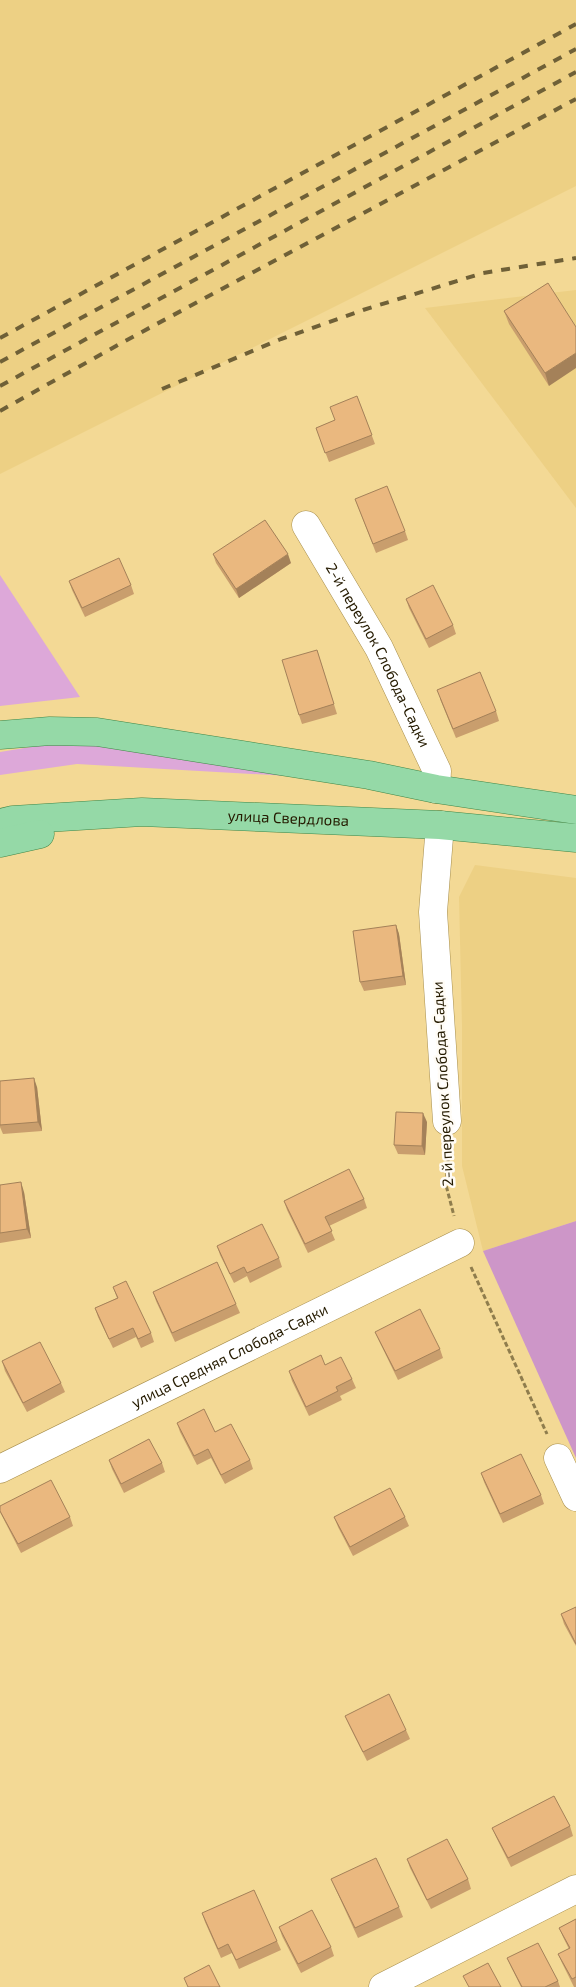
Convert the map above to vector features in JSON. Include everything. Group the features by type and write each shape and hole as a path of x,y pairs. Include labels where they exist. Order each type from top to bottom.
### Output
{"main road":[{"path":"0,735 50,731 97,732 368,775 436,789 576,810"},
{"path":"0,844 142,812"},
{"name":"улица Свердлова","path":"0,824 14,820 142,812 440,825 576,838"}],"street":[{"name":"2-й переулок Слобода-Садки","path":"306,524 380,648 437,771 436,789"},
{"name":"2-й переулок Слобода-Садки","path":"440,825 433,912 447,1120"},
{"name":"улица Средняя Слобода-Садки","path":"0,1469 460,1243"},
{"path":"558,1458 576,1498"},
{"path":"383,1987 576,1889"}],"path":[{"name":"2-й переулок Слобода-Садки","path":"447,1120 449,1151 446,1185 460,1243 558,1458"}],"shaded area":[{"path":"0,0 576,0 576,186 0,474"},
{"path":"576,290 576,508 425,308"},
{"path":"0,575 80,697 0,706"},
{"path":"67,741 376,781 77,764 0,775 0,752"},
{"path":"475,865 576,878 576,1221 483,1251 462,1166 462,1026 459,897"},
{"path":"576,1221 576,1458 483,1251"}],"building":[{"path":"548,283 576,327 576,353 545,373 504,311"},
{"path":"357,396 372,435 325,453 316,428 335,420 330,407"},
{"path":"387,486 405,531 373,544 355,499"},
{"path":"265,520 288,554 236,589 213,554"},
{"path":"119,558 131,585 82,608 69,581"},
{"path":"433,585 453,625 426,639 406,599"},
{"path":"317,650 334,704 299,715 282,660"},
{"path":"480,672 496,711 453,729 437,690"},
{"path":"396,925 403,976 360,982 353,931"},
{"path":"34,1078 38,1122 0,1125 0,1081"},
{"path":"396,1112 423,1113 422,1146 394,1145"},
{"path":"349,1169 364,1199 325,1217 332,1231 305,1244 284,1201"},
{"path":"21,1182 27,1229 0,1233 0,1185"},
{"path":"262,1224 279,1258 247,1273 244,1267 230,1274 217,1246"},
{"path":"217,1262 236,1304 172,1333 153,1292"},
{"path":"126,1281 151,1333 138,1339 133,1328 109,1339 95,1308 118,1298 113,1287"},
{"path":"420,1309 440,1349 395,1371 375,1332"},
{"path":"40,1342 61,1383 23,1403 2,1361"},
{"path":"321,1355 325,1365 341,1357 352,1379 336,1387 338,1391 306,1407 289,1371"},
{"path":"204,1409 215,1432 231,1424 250,1460 221,1475 208,1449 194,1456 177,1423"},
{"path":"149,1439 162,1463 121,1484 109,1460"},
{"path":"521,1454 541,1495 500,1514 481,1473"},
{"path":"51,1480 70,1517 18,1544 0,1511 0,1506"},
{"path":"390,1488 405,1517 350,1547 334,1517"},
{"path":"576,1607 576,1644 561,1614"},
{"path":"389,1694 406,1730 363,1752 345,1716"},
{"path":"554,1796 570,1826 508,1858 492,1828"},
{"path":"447,1839 468,1879 427,1900 407,1859"},
{"path":"376,1858 399,1907 355,1928 331,1879"},
{"path":"254,1890 277,1941 236,1960 228,1944 218,1949 202,1913"},
{"path":"312,1910 331,1947 298,1964 279,1927"},
{"path":"576,1919 576,1977 572,1979 558,1954 570,1948 559,1928"},
{"path":"538,1943 558,1981 545,1987 522,1987 507,1958"},
{"path":"488,1963 501,1987 469,1987 463,1976"},
{"path":"209,1965 220,1987 188,1987 184,1978"}],"railway":[{"path":"0,338 576,24"},
{"path":"0,362 576,49"},
{"path":"0,386 576,72"},
{"path":"0,411 125,341 576,99"},
{"path":"162,389 281,339 363,310 483,273 576,258"}]}
